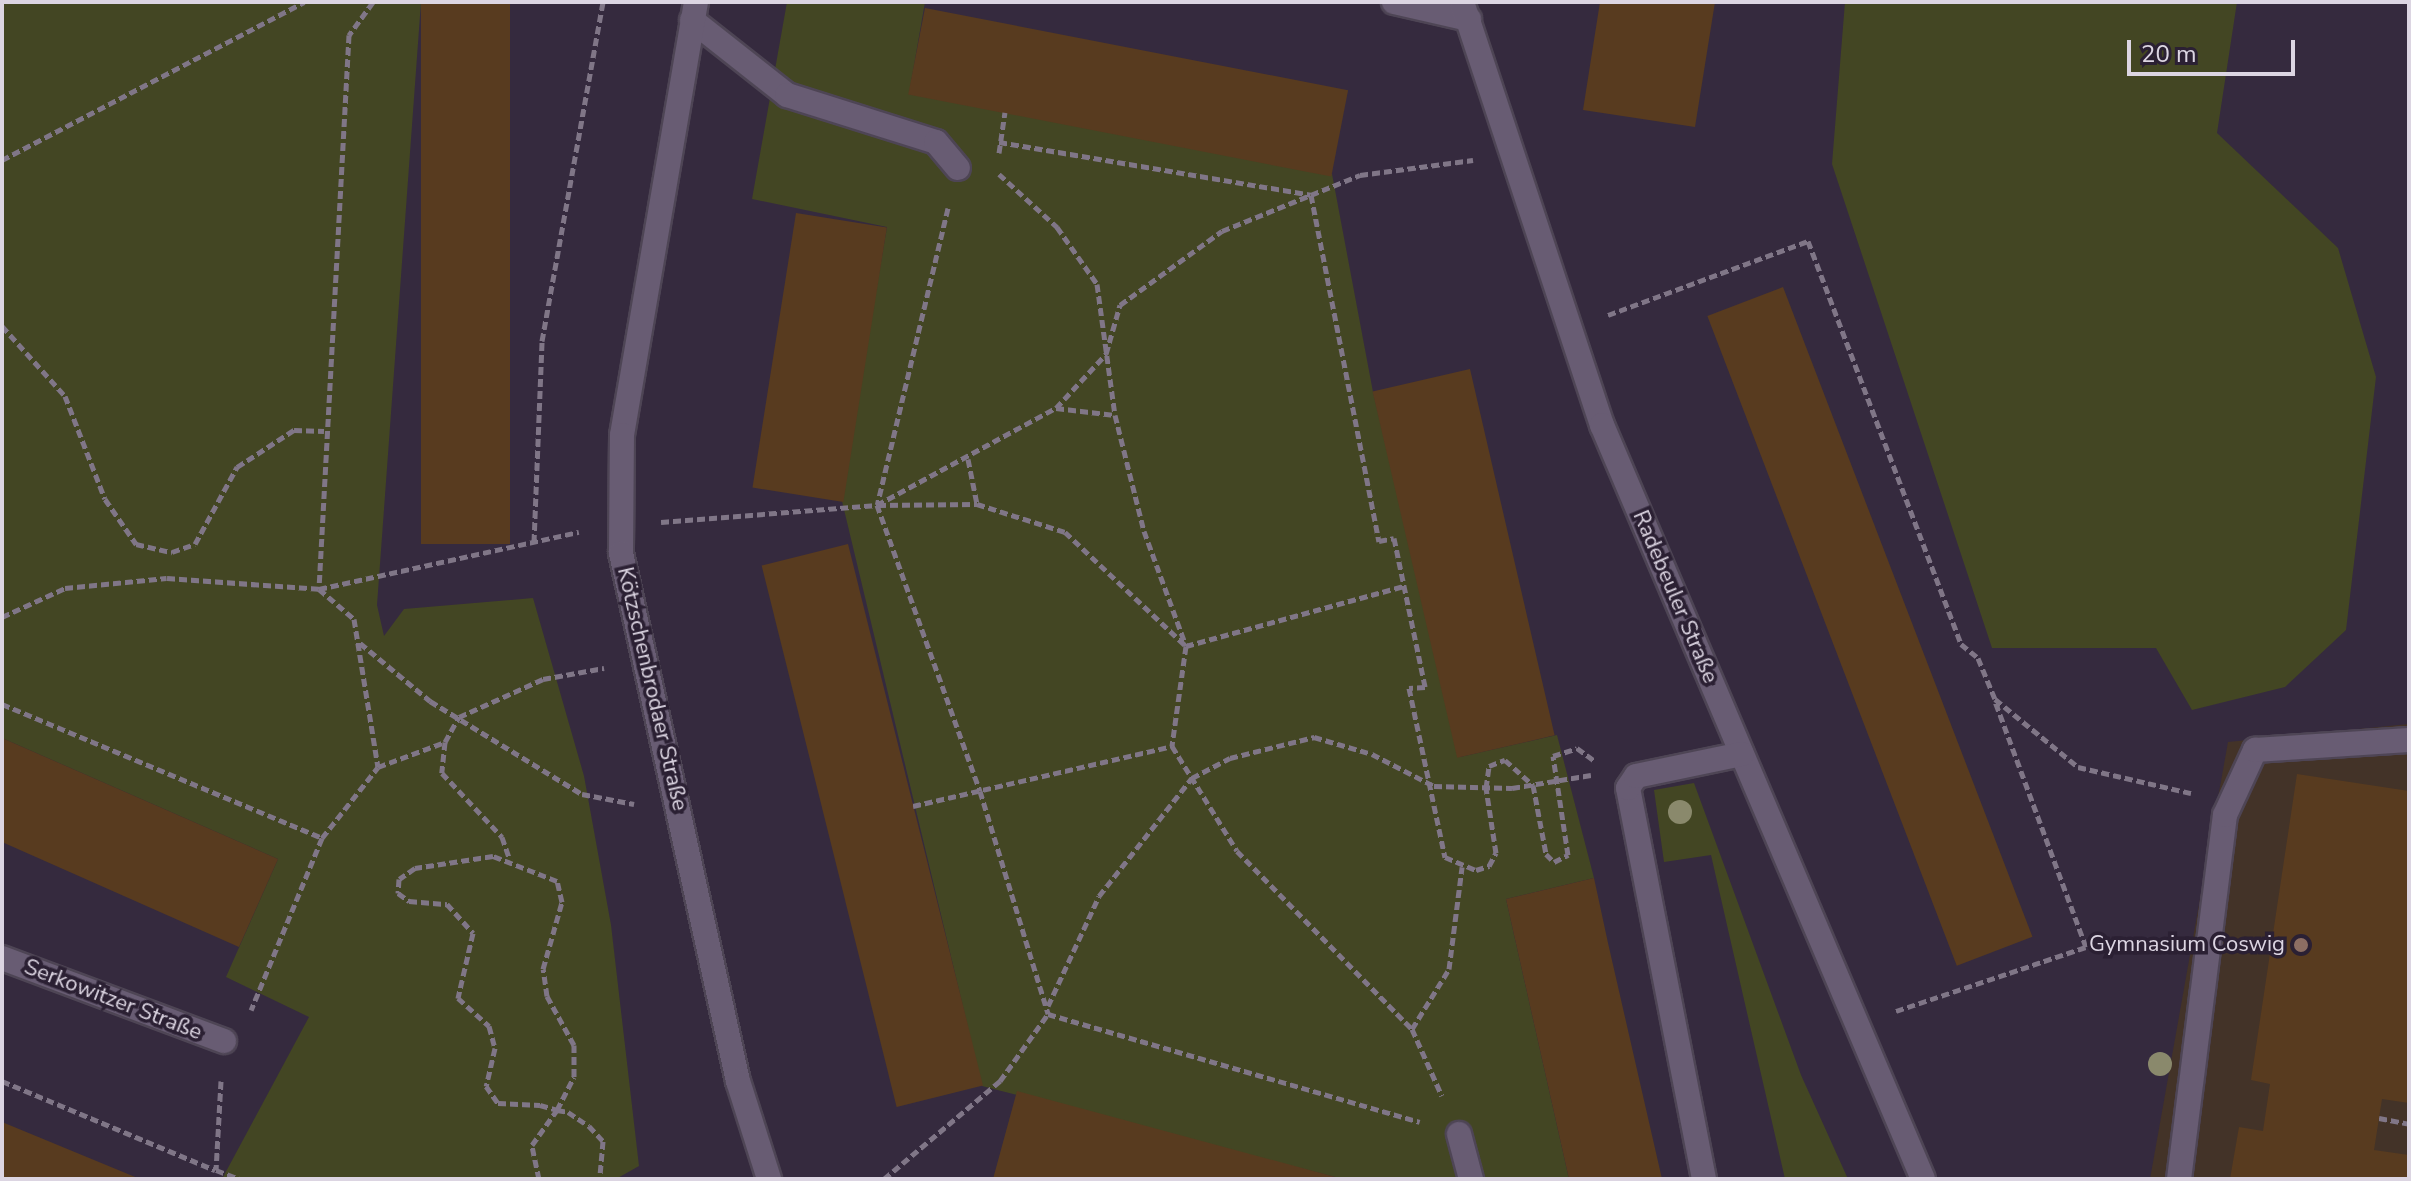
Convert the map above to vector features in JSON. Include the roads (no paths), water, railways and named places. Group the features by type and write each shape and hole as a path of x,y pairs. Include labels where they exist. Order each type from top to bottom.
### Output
{"street":[{"path":"1394,2 1466,10"},
{"name":"Radebeuler Straße","path":"1466,10 1602,425 1923,1179"},
{"path":"694,11 787,95 936,142 958,168"},
{"name":"Kötzschenbrodaer Straße","path":"694,11 622,435 622,523 640,660 679,812 738,1081 769,1179"},
{"path":"2179,1179 2225,815 2255,750 2409,740"},
{"path":"1704,1179 1628,788 1644,774 1742,754"},
{"name":"Serkowitzer Straße","path":"2,958 224,1041"},
{"path":"1459,1134 1471,1179"}],"place":[{"name":"Gymnasium Coswig","path":"2301,945"}]}
